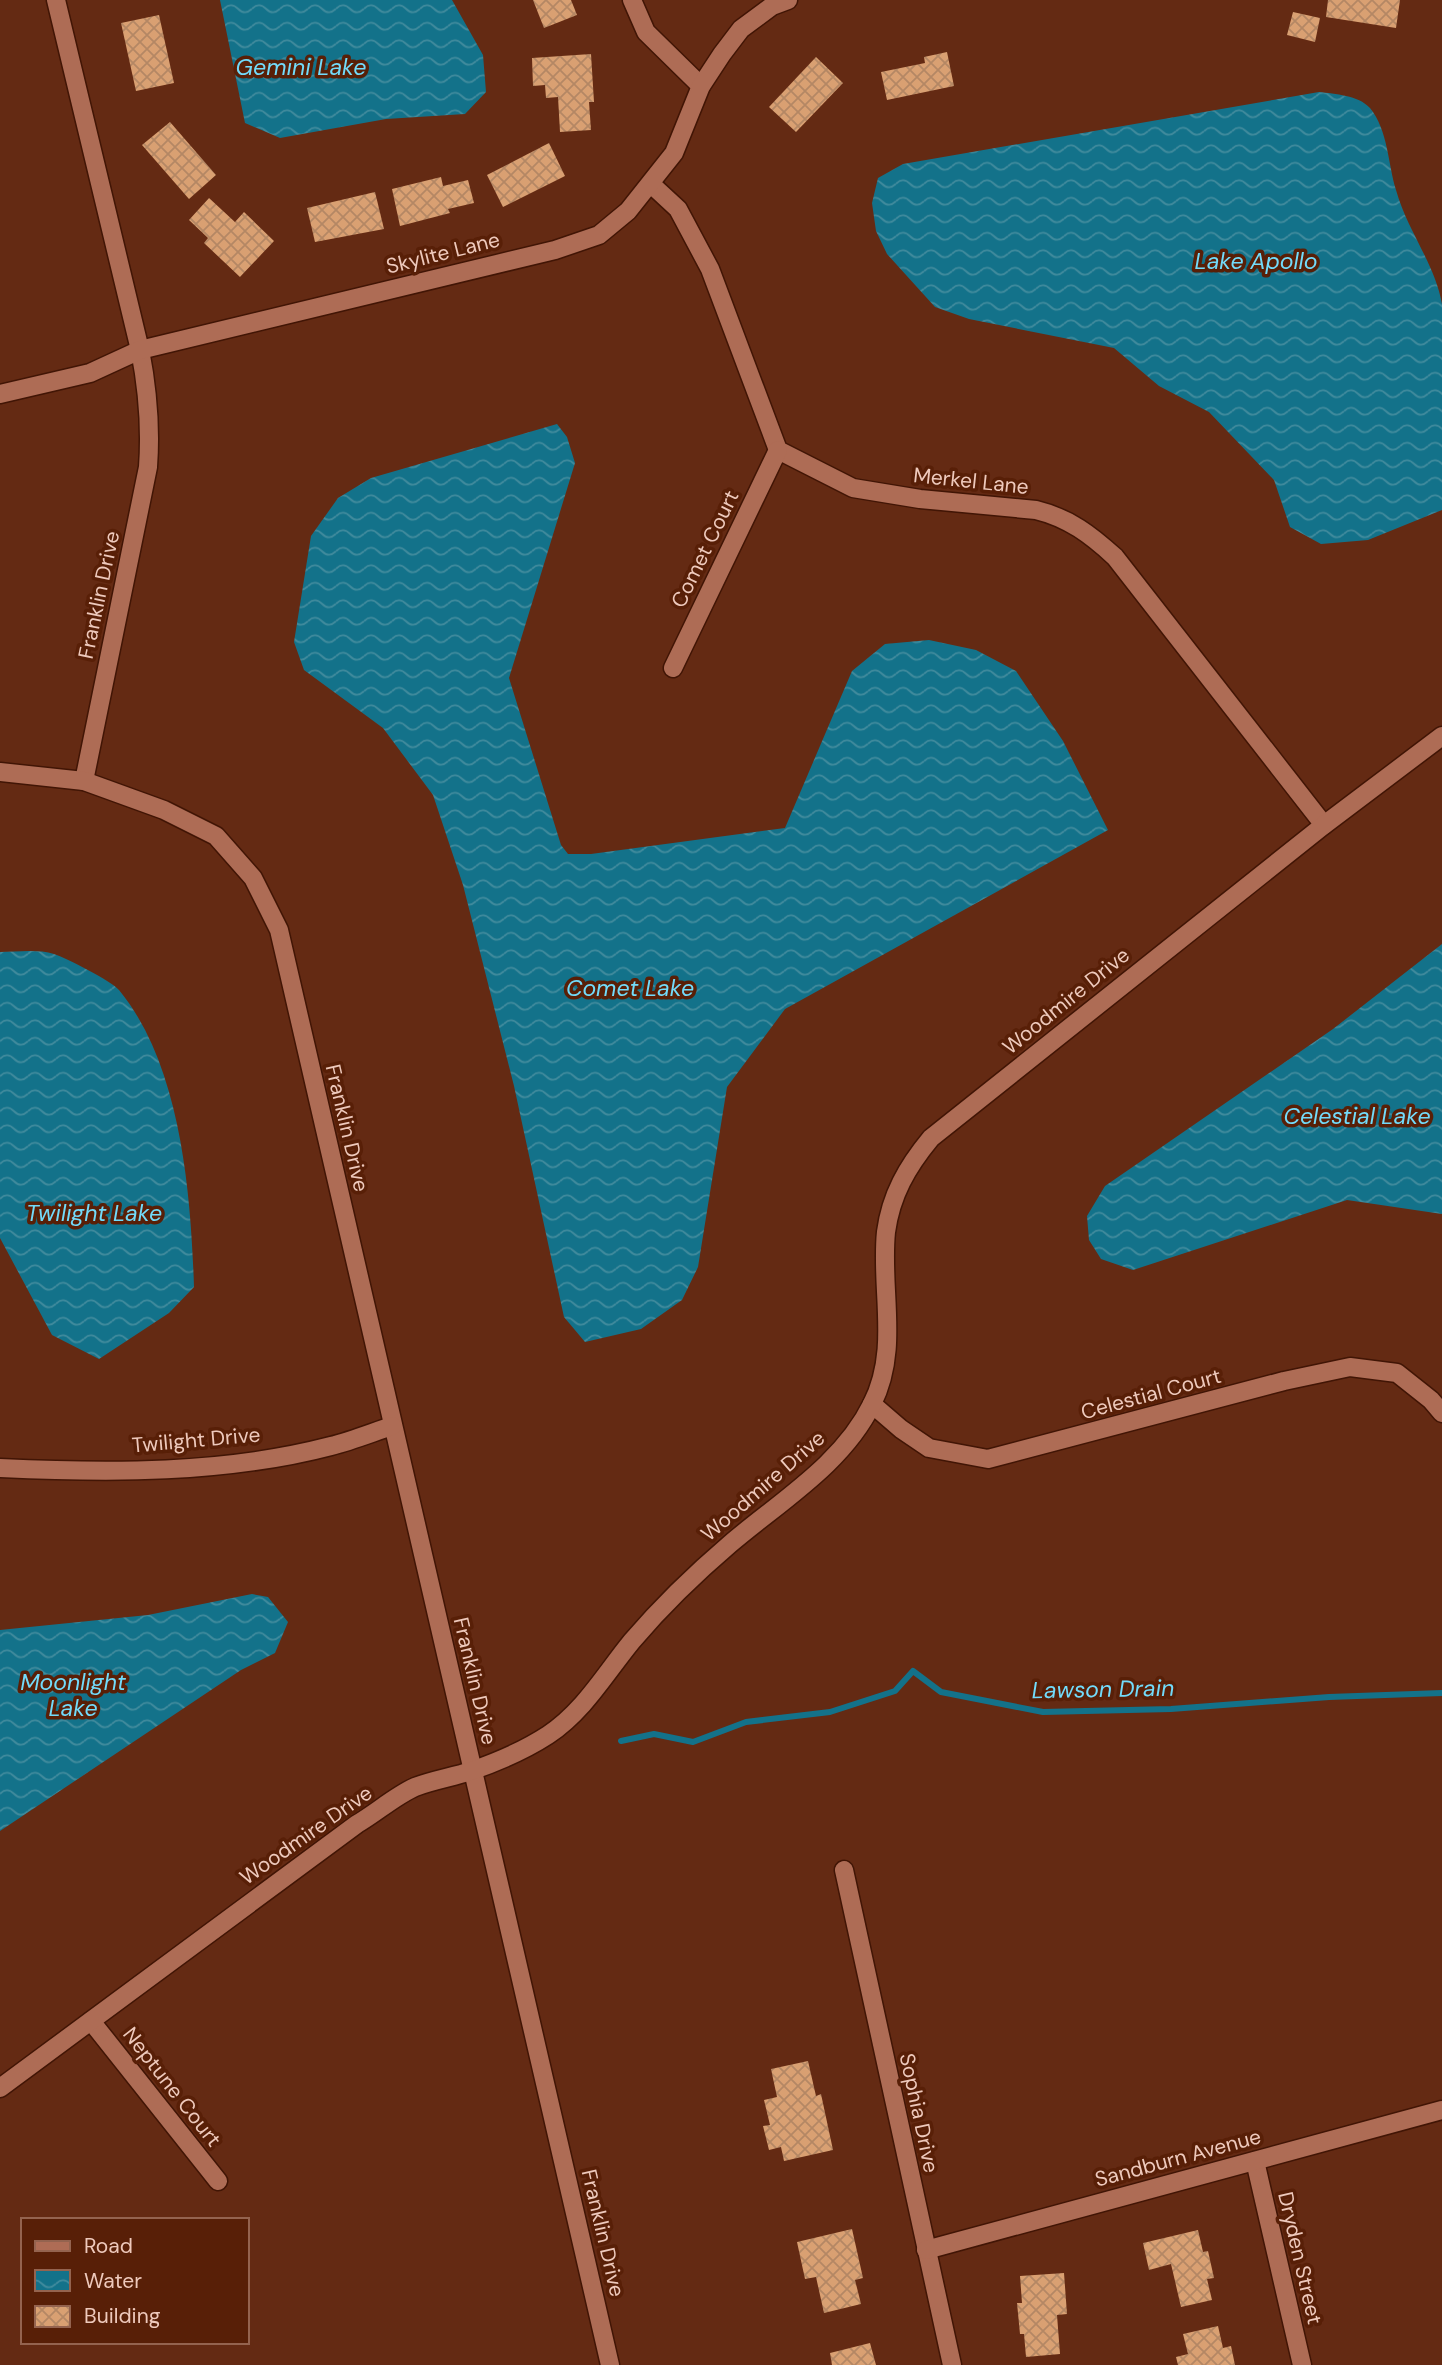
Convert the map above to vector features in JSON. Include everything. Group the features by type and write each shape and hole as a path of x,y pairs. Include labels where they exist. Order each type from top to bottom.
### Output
{"street":[{"name":"Franklin Drive","path":"56,0 150,399 148,467 84,781 164,810 216,836 253,878 279,930 610,2365"},
{"path":"632,0 646,32 701,86"},
{"name":"Skylite Lane","path":"0,394 90,373 140,350 555,250 598,235 628,211 674,153 701,86 741,29 772,6 788,0"},
{"path":"651,184 678,209 710,268 778,450"},
{"name":"Comet Court","path":"673,668 778,450"},
{"name":"Merkel Lane","path":"778,450 853,488 920,499 1036,510 1055,515 1093,537 1115,557 1324,824"},
{"name":"Woodmire Drive","path":"0,2088 357,1825 415,1787 472,1771 519,1751 548,1734 580,1709 632,1642 660,1612 727,1546 823,1466 849,1440 873,1404 886,1361 889,1323 886,1234 899,1183 912,1161 931,1138 1324,824 1442,736"},
{"path":"0,772 84,781"},
{"name":"Celestial Court","path":"873,1404 901,1429 929,1448 988,1459 1041,1448 1284,1381 1350,1367 1397,1374 1431,1400 1442,1413"},
{"name":"Twilight Drive","path":"0,1468 158,1470 236,1462 330,1446 392,1426"},
{"name":"Sophia Drive","path":"844,1870 952,2365"},
{"name":"Neptune Court","path":"91,2021 218,2181"},
{"name":"Sandburn Avenue","path":"926,2250 1442,2110"},
{"name":"Dryden Street","path":"1255,2161 1302,2365"}],"water":[{"name":"Gemini Lake","path":"220,0 452,0 483,55 486,92 465,114 386,119 280,138 245,123"},
{"name":"Lake Apollo","path":"1319,92 1359,100 1370,108 1376,117 1381,126 1401,205 1433,275 1442,304 1442,510 1368,540 1321,544 1290,527 1274,480 1209,412 1159,386 1114,348 969,319 935,307 887,254 876,231 872,203 878,178 903,164"},
{"name":"Comet Lake","path":"557,424 567,437 575,463 509,678 561,845 568,854 591,854 785,828 852,671 885,644 929,640 976,650 1016,671 1063,741 1108,830 785,1009 727,1087 698,1267 682,1300 641,1329 585,1342 564,1317 514,1086 463,885 433,795 383,728 304,670 294,642 311,536 338,498 371,478"},
{"name":"Celestial Lake","path":"1442,944 1442,1214 1347,1200 1133,1270 1101,1259 1089,1240 1087,1216 1105,1186 1333,1029"},
{"name":"Twilight Lake","path":"0,952 48,952 88,970 119,990 140,1020 156,1055 179,1132 190,1212 194,1287 169,1313 99,1359 52,1335 0,1238"},
{"name":"Moonlight Lake","path":"252,1594 268,1597 288,1622 275,1653 241,1670 0,1831 0,1630 148,1615"}],"building":[{"path":"533,0 571,0 577,15 544,28"},
{"path":"1328,0 1400,0 1396,28 1326,17"},
{"path":"1293,12 1320,18 1315,42 1287,35"},
{"path":"159,15 174,83 136,91 121,23"},
{"path":"947,52 954,86 887,100 881,72 925,63 924,57"},
{"path":"591,54 594,102 589,102 591,130 560,132 558,97 546,98 545,85 533,86 532,58"},
{"path":"816,57 843,83 796,132 769,107"},
{"path":"170,122 216,175 189,199 142,145"},
{"path":"549,143 565,176 503,207 487,175"},
{"path":"441,177 443,186 468,180 474,203 448,209 450,213 400,226 392,189"},
{"path":"375,192 384,229 315,242 307,208"},
{"path":"209,198 235,222 244,212 274,241 240,277 204,243 208,238 189,220"},
{"path":"808,2061 816,2096 821,2094 833,2150 784,2161 781,2147 769,2150 763,2126 770,2125 764,2100 777,2097 771,2069"},
{"path":"852,2229 863,2278 855,2280 861,2304 824,2313 816,2277 805,2279 797,2242"},
{"path":"1198,2230 1203,2252 1208,2251 1214,2278 1207,2279 1212,2300 1181,2307 1171,2264 1149,2270 1143,2243"},
{"path":"1064,2273 1067,2314 1057,2315 1060,2354 1026,2357 1024,2334 1020,2334 1017,2303 1022,2303 1020,2276"},
{"path":"1218,2326 1223,2348 1231,2346 1235,2365 1178,2365 1176,2357 1188,2354 1183,2334"},
{"path":"870,2343 876,2365 832,2365 830,2353"}],"waterway":[{"name":"Lawson Drain","path":"621,1741 654,1734 693,1742 746,1722 830,1712 895,1691 913,1671 941,1692 1043,1712 1171,1709 1329,1697 1442,1693"}]}
